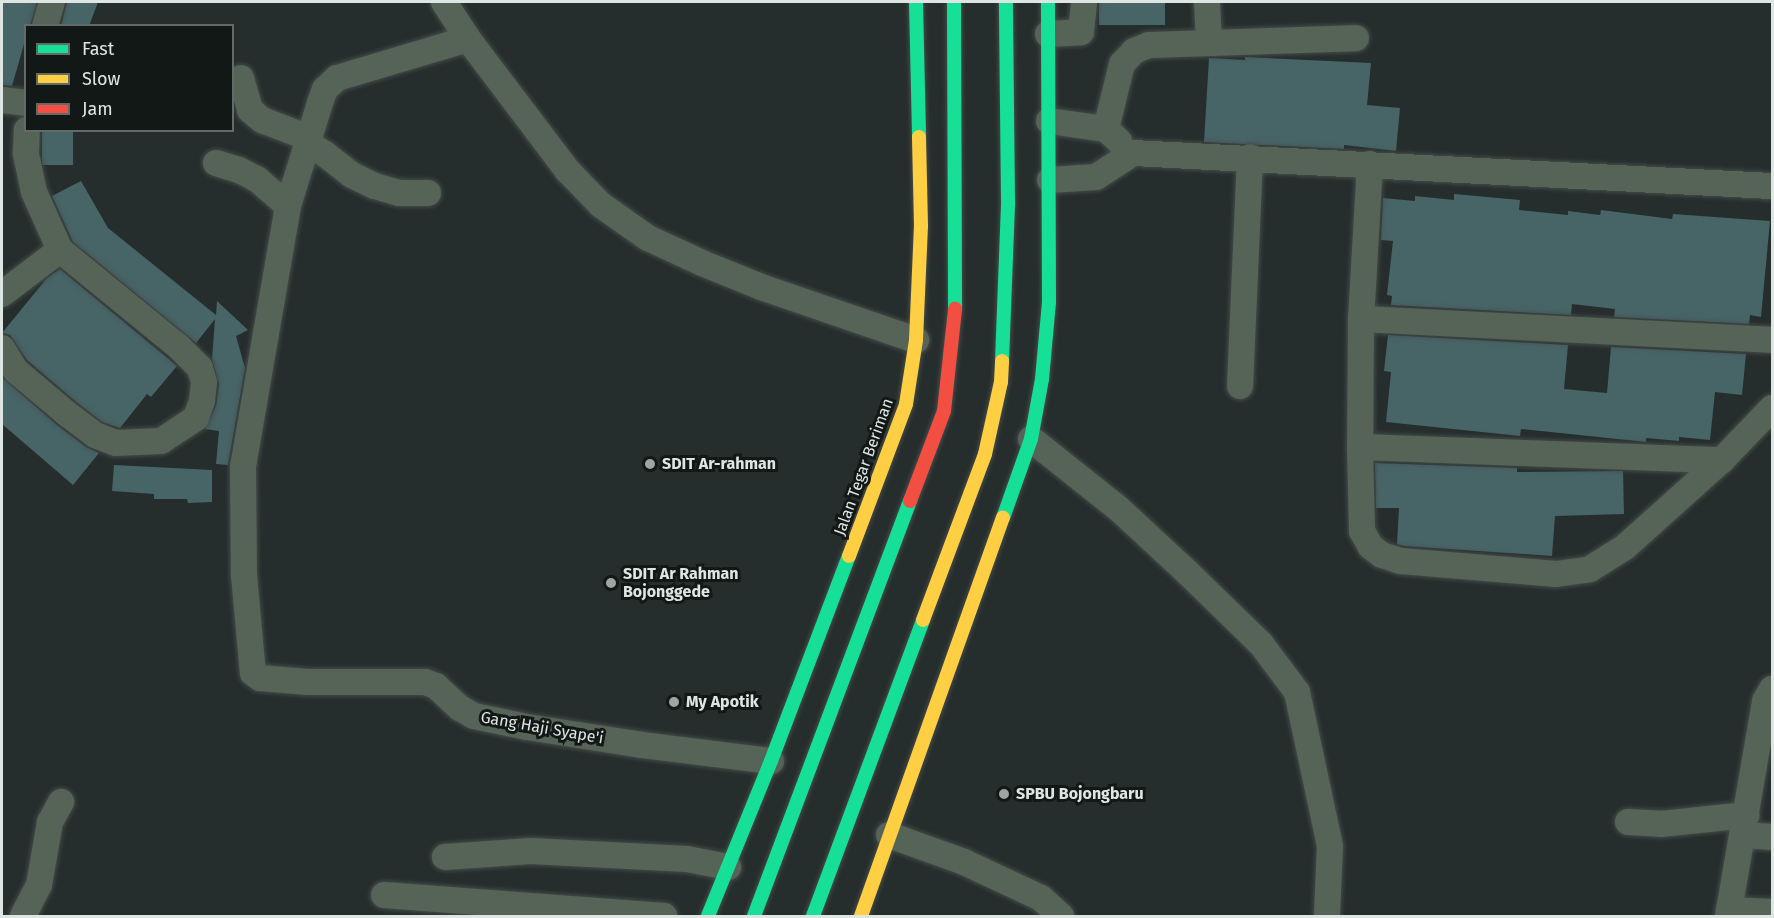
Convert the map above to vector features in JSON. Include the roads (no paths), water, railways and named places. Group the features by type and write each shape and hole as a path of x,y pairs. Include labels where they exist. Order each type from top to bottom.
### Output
{"main road":[{"name":"Jalan Tegar Beriman","path":"708,916 771,761 889,455 906,404 916,340 921,226 916,2"},
{"path":"754,916 837,665 944,411 952,355 962,202 954,2"},
{"path":"813,916 902,688 984,454 1001,382 1006,2"},
{"path":"861,916 932,698 1031,439 1042,378 1048,302 1050,180 1048,2"},
{"path":"811,654 837,665"}],"street":[{"path":"46,24 52,2"},
{"path":"444,2 468,39 568,171 601,206 648,238 761,287 916,340"},
{"path":"1048,34 1081,33 1084,2"},
{"path":"1207,2 1209,43"},
{"path":"1107,129 1122,64 1134,51 1149,45 1356,38"},
{"path":"216,163 239,170 256,179 288,206 325,88 337,78 468,39"},
{"path":"242,78 244,96 250,110 262,120 308,141 326,153 352,176 399,193 428,193"},
{"path":"2,100 24,103"},
{"path":"1049,121 1107,129 1133,153"},
{"path":"2,348 15,370 66,413 94,435 116,443 161,441 196,418 203,392 200,368 179,347 60,249 34,192 26,153 27,132"},
{"path":"1050,180 1096,177 1133,153 1250,157 1773,186"},
{"path":"1240,386 1250,157"},
{"path":"1370,165 1361,319 1360,447 1362,531 1371,547 1377,551 1401,561 1556,574 1590,569 1625,547 1722,460 1773,408"},
{"name":"Gang Haji Syape'i","path":"288,206 243,467 244,575 253,673 260,678 308,682 425,682 436,686 460,708 485,718 642,745 771,761"},
{"path":"2,294 60,249"},
{"path":"1361,319 1773,340"},
{"path":"1031,439 1119,509 1187,572 1260,644 1297,692 1330,846 1327,916"},
{"path":"1360,447 1722,460"},
{"path":"1773,689 1765,701 1729,913 1773,912"},
{"path":"23,916 39,885 50,822 62,802"},
{"path":"1628,822 1745,825 1773,837"},
{"path":"889,835 993,875 1041,898 1061,916"},
{"path":"445,857 531,851 687,859 728,867"},
{"path":"384,895 664,916"}],"place":[{"name":"SDIT Ar-rahman","path":"650,464"},
{"name":"SDIT Ar Rahman Bojonggede","path":"611,583"},
{"name":"My Apotik","path":"674,702"},
{"name":"SPBU Bojongbaru","path":"1004,794"}]}
